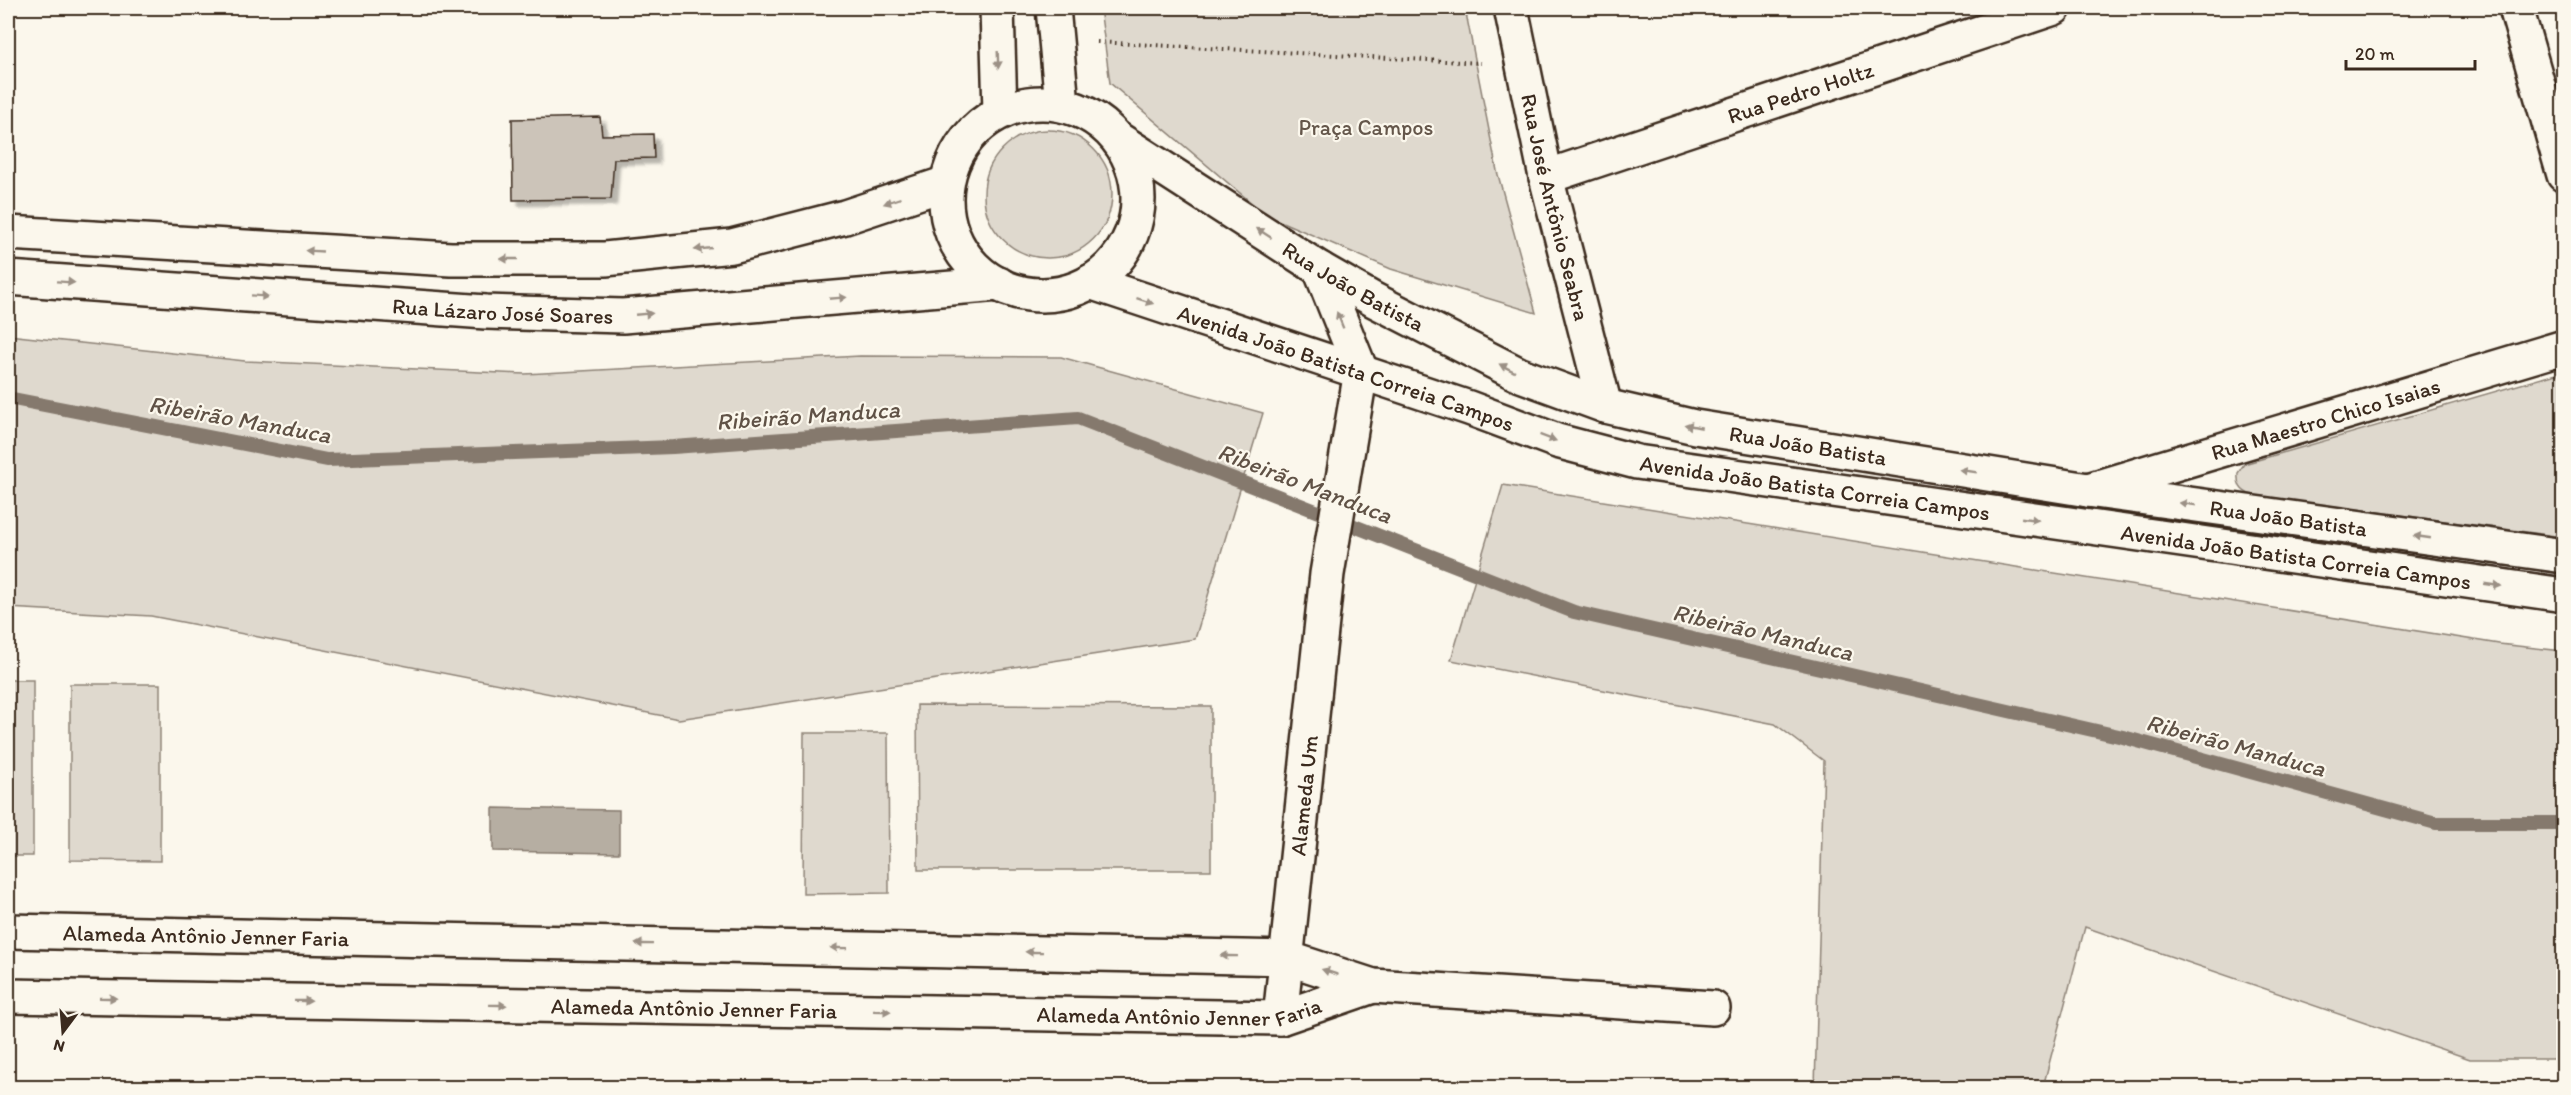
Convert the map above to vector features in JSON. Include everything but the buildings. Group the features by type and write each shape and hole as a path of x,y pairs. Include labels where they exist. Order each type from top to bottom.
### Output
{"main road":[{"path":"996,8 1000,112"},
{"path":"1053,8 1062,104"},
{"name":"Rua José Antônio Seabra","path":"1511,8 1546,177 1605,406"},
{"name":"Rua Pedro Holtz","path":"1546,177 2054,8"},
{"path":"2516,8 2564,175"},
{"path":"1029,104 1062,104 1093,117 1118,139 1134,168 1139,201 1132,234 1116,262 1090,282 1058,294 1028,294 999,284 974,267 956,242 947,213 947,183 957,154 975,129 1000,112 1029,104"},
{"name":"Rua João Batista","path":"1118,139 1374,300 1518,374 1605,406 1695,427 2088,490 2564,556"},
{"path":"8,233 451,259 605,259 732,246 845,218 947,183"},
{"path":"1320,268 1361,371"},
{"name":"Rua Lázaro José Soares","path":"8,278 486,312 623,316 999,284"},
{"name":"Avenida João Batista Correia Campos","path":"1090,282 1361,371 1557,441 1636,462 2564,595"},
{"name":"Rua Maestro Chico Isaias","path":"2088,490 2564,347"},
{"name":"Alameda Um","path":"1280,1018 1327,574 1361,371"},
{"name":"Alameda Antônio Jenner Faria","path":"8,931 1287,958 1373,986 1713,1008"},
{"name":"Alameda Antônio Jenner Faria","path":"8,996 1280,1018 1373,986"}],"path":[{"path":"1055,40 1524,66"}],"green space":[{"name":"Praça Campos","path":"1100,8 1465,8 1497,171 1536,313 1391,269 1266,215 1110,83"},
{"path":"1048,130 1073,135 1093,149 1107,169 1112,194 1107,219 1093,239 1073,253 1048,258 1023,253 1003,239 989,219 984,194 989,169 1003,149 1023,135"},
{"path":"8,335 245,361 525,374 860,356 1061,357 1263,413 1195,639 679,719 151,616 8,608"},
{"path":"2563,372 2563,537 2252,495 2242,489 2239,484 2238,473 2244,464"},
{"path":"1503,485 2499,644 2563,651 2563,1059 2470,1059 2085,927 2043,1087 1815,1087 1824,761 1775,724 1451,660"},
{"path":"8,680 33,680 33,856 8,856"},
{"path":"70,684 160,684 160,861 70,860"},
{"path":"917,705 1211,706 1211,870 918,870"},
{"path":"804,733 888,733 889,893 803,894"}],"shaded area":[{"path":"493,808 619,810 619,853 493,851"}],"waterway":[{"name":"Ribeirão Manduca","path":"8,398 327,460 673,447 1078,418 1574,612 2123,737 2436,823 2564,823"}]}
